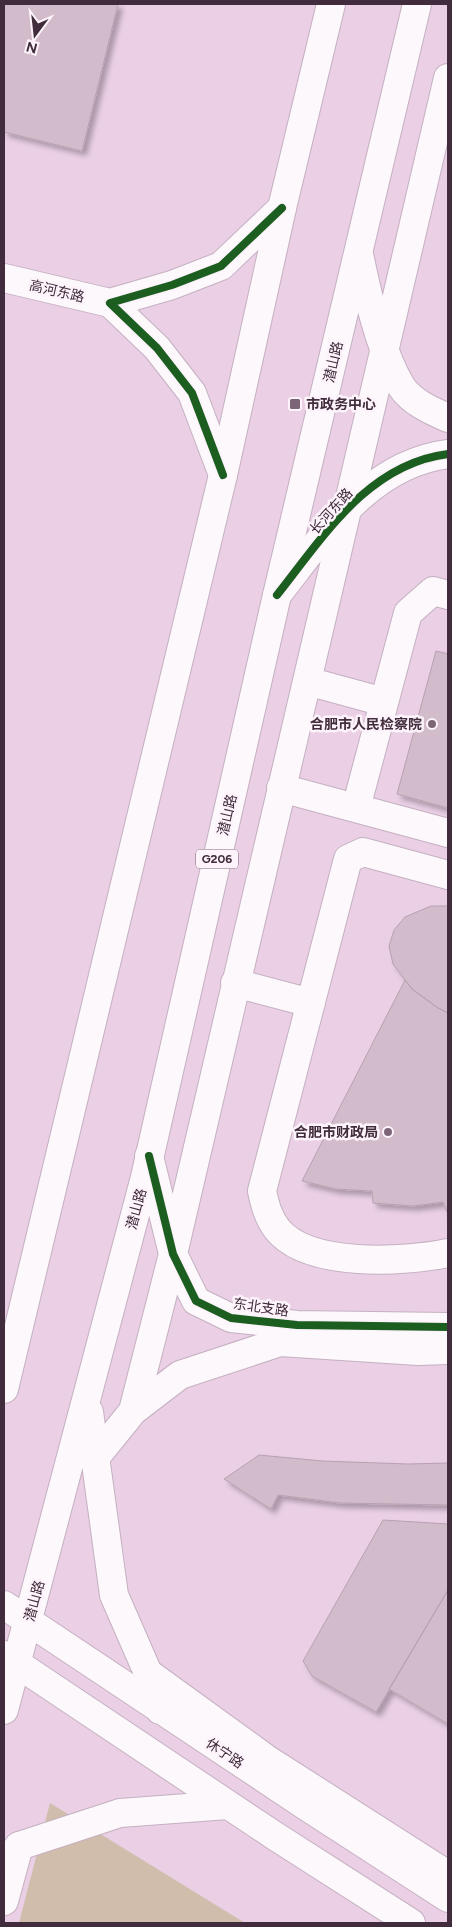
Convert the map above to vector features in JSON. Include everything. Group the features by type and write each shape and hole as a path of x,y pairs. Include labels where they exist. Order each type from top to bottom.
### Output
{"main road":[{"path":"4,1389 10,1347 223,475 282,208 331,4"},
{"name":"潜山路","path":"4,1710 10,1660 29,1622 149,1156 277,595 359,254 416,4"},
{"path":"133,1411 308,681 448,78"},
{"path":"223,475 192,394 156,348 110,303 172,285 221,266 282,208"},
{"path":"359,254 368,301 402,387 427,409 448,418"},
{"name":"高河东路","path":"4,278 110,303"},
{"name":"长河东路","path":"277,595 349,505 386,475 435,456 448,454"},
{"path":"356,808 408,613 433,591 448,595"},
{"path":"308,681 384,702"},
{"path":"281,788 448,833"},
{"path":"448,875 363,852 348,858 262,1191 266,1211 278,1230 297,1245 344,1259 388,1261 427,1258 448,1253"},
{"path":"235,983 310,1003"},
{"name":"东北支路","path":"149,1156 172,1254 196,1301 231,1318 297,1325 448,1327"},
{"path":"95,1458 133,1411 180,1375 280,1342 418,1351 448,1350"},
{"path":"87,1399 114,1595 148,1673 160,1710"},
{"name":"休宁路","path":"4,1604 160,1710 448,1898"},
{"path":"10,1660 228,1805 412,1923"},
{"path":"148,1673 268,1760 448,1875"},
{"path":"4,1901 11,1855 120,1814 228,1805"}],"shaded area":[{"path":"50,1803 245,1923 19,1923"}],"building":[{"path":"4,4 118,4 82,151 4,132"},
{"name":"合肥市人民检察院","path":"436,651 448,654 448,808 397,794"},
{"path":"431,906 448,906 448,1013 412,989 393,964 389,946 394,930 405,917"},
{"name":"合肥市财政局","path":"405,980 412,989 448,1013 448,1214 443,1202 413,1206 373,1203 372,1191 336,1189 302,1181"},
{"path":"259,1455 322,1461 408,1464 448,1463 448,1505 340,1503 278,1495 271,1509 224,1479"},
{"path":"383,1520 448,1524 448,1590 376,1712 312,1676 303,1661"},
{"path":"448,1590 448,1724 389,1689"}],"cycle path":[{"path":"223,475 192,393 157,348 110,303 172,285 221,266 282,208"},
{"path":"277,595 330,528 350,506 371,488 394,472 420,461 448,454"},
{"path":"149,1156 173,1254 196,1301 231,1318 297,1325 448,1327"}],"place":[{"name":"市政务中心","path":"295,404"},
{"name":"合肥市人民检察院","path":"432,724"},
{"name":"合肥市财政局","path":"388,1132"}]}
